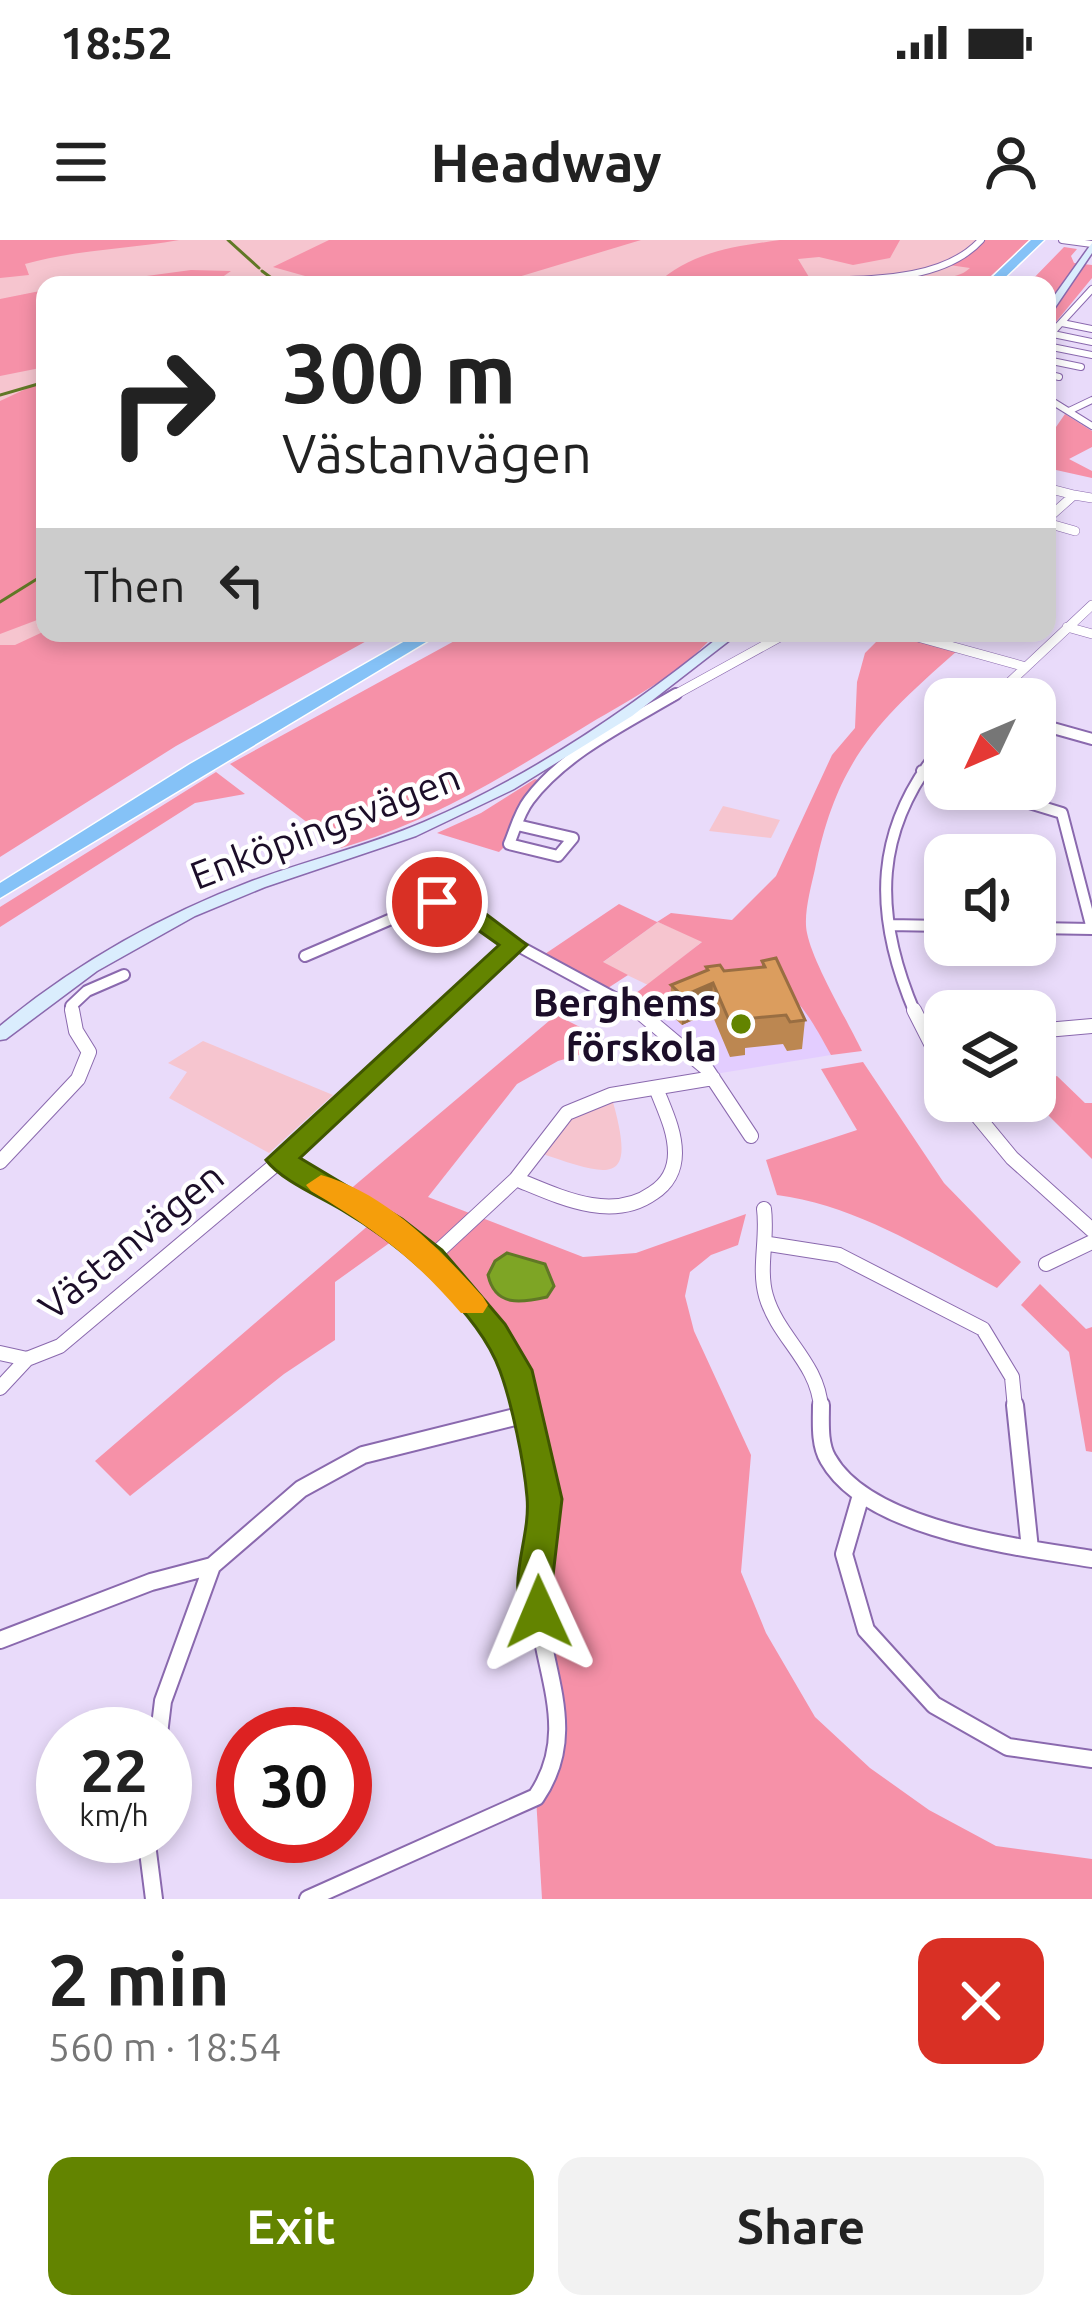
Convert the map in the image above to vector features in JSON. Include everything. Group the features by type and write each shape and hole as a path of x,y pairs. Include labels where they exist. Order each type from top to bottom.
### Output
{"highway":[{"path":"1000,276 1038,240"},
{"path":"1017,276 1057,240"},
{"path":"0,873 140,785 389,642"},
{"path":"0,892 196,768 416,642"}],"street":[{"path":"877,276 904,274 969,253 981,240"},
{"path":"1056,299 1092,245 1057,240"},
{"path":"1056,330 1092,289"},
{"path":"1062,323 1092,329"},
{"path":"1056,339 1092,342"},
{"path":"1056,342 1092,355"},
{"path":"1056,362 1081,367"},
{"path":"1069,411 1092,400"},
{"path":"1056,403 1092,426"},
{"path":"1056,490 1092,498"},
{"path":"1056,512 1074,495"},
{"path":"1056,524 1076,531"},
{"path":"1056,638 1092,605"},
{"path":"1067,627 1092,634"},
{"name":"Enköpingsvägen","path":"0,1035 65,985 157,927 262,883 390,842 486,800 720,642"},
{"path":"517,826 573,838 558,856 509,844 517,826 530,799 566,765 771,642"},
{"path":"935,642 1026,667"},
{"path":"1014,678 1052,642"},
{"path":"1056,729 1092,739"},
{"path":"924,769 897,814 886,859 884,899 900,979 924,1036"},
{"path":"1052,810 1062,813 1092,929 1056,928"},
{"path":"305,956 377,922 437,902 458,904 515,945 604,986 652,1016 712,1078 751,1136"},
{"path":"889,925 924,926"},
{"name":"Västanvägen","path":"0,1388 27,1359 60,1346 281,1160 515,945"},
{"path":"0,1162 78,1079 89,1052 76,1031 71,1006 87,991 124,975"},
{"path":"1056,1029 1092,1026"},
{"path":"431,1258 516,1179 567,1113 592,1100 712,1078"},
{"path":"516,1179 586,1204 617,1207 654,1194 674,1168 675,1151 656,1088"},
{"path":"983,1122 1012,1157 1092,1230"},
{"path":"281,1160 392,1226 431,1258 494,1332 516,1370 545,1499 534,1584 557,1708 560,1757 554,1778 536,1797 308,1899"},
{"path":"764,1209 770,1244 762,1286 777,1324 818,1384 824,1454 861,1495 958,1535 1092,1559"},
{"path":"1046,1264 1092,1242"},
{"path":"770,1244 838,1256 983,1329 1012,1376 1030,1549"},
{"path":"0,1353 27,1359"},
{"path":"0,1640 152,1582 212,1566 301,1490 363,1454 526,1414"},
{"path":"861,1495 844,1554 866,1630 934,1705 1009,1747 1092,1759"},
{"path":"162,1707 212,1566"},
{"path":"149,1863 154,1899"}],"shaded area":[{"path":"0,240 1004,240 968,276 36,276 36,642 54,642 154,747 0,856"},
{"path":"0,240 179,240 44,259 25,264 29,275 0,278"},
{"path":"329,240 641,240 522,276 305,276 273,267"},
{"path":"780,240 900,240 890,258 853,265 819,257 798,259 808,276 666,276 698,258"},
{"path":"982,240 1030,240 991,276 954,276 970,268 942,264 968,255"},
{"path":"1064,247 1077,249 1071,256 1074,263 1092,265 1092,278 1056,322 1056,276 1036,276"},
{"path":"191,270 231,271 224,276 147,276"},
{"path":"36,292 36,369 0,376 0,299"},
{"path":"36,384 36,620 0,634 0,401"},
{"path":"1065,414 1092,431 1092,447 1069,459 1092,471 1092,478 1056,470 1056,427"},
{"path":"36,635 36,642 365,642 176,746 0,857 0,645 15,645"},
{"path":"453,642 707,642 657,683 499,778 439,810 341,848 230,764"},
{"path":"876,642 925,642 957,651 924,678 864,746 848,771 824,832 807,910 807,933 862,1051 831,1055 808,1015 787,994 714,974 659,1016 631,997 702,942 658,922 603,962 628,975 608,988 542,956 619,904 657,922 671,913 732,920 776,876 832,755 855,728 857,682 865,653"},
{"path":"216,772 245,794 195,803 0,927 0,907"},
{"path":"535,779 547,783 499,852 437,833 481,813"},
{"path":"723,806 780,820 771,838 709,831"},
{"path":"658,922 703,941 648,985 602,963"},
{"name":"Berghems förskola","path":"714,973 775,985 801,1000 831,1055 715,1074 659,1016"},
{"path":"556,1015 584,1029 604,1048 558,1061 517,1084 428,1197 583,1257 636,1253 746,1214 738,1245 711,1255 690,1272 685,1296 694,1331 751,1455 741,1572 766,1633 815,1717 870,1768 929,1810 996,1846 1092,1859 1092,1899 542,1899 536,1797 560,1757 534,1584 545,1499 527,1414 494,1332 402,1234 335,1282 335,1340 284,1374 130,1496 95,1461 377,1218 341,1197"},
{"path":"203,1041 333,1095 269,1153 169,1098 187,1072 168,1063"},
{"path":"863,1062 944,1183 1021,1262 997,1288 863,1219 777,1195 766,1160 857,1130 821,1069"},
{"path":"1056,1076 1085,1103 1092,1103 1092,1159 1055,1122"},
{"path":"611,1095 622,1147 613,1168 584,1167 537,1152 553,1127"},
{"path":"507,1253 545,1264 554,1286 547,1297 519,1301 497,1293 488,1275 495,1261"},
{"path":"1040,1284 1086,1329 1092,1327 1092,1452 1086,1451 1069,1352 1021,1305"}],"building":[{"path":"776,958 805,1020 790,1022 786,1015 744,1019 747,1026 732,1027 713,983 683,996 671,985 708,970 706,967 720,965 724,971 765,967 762,961"}],"waterway":[{"path":"228,240 259,268"},
{"path":"262,271 269,276"},
{"path":"0,395 36,385"},
{"path":"0,602 36,580"}],"slow traffic":[{"path":"321,1185 392,1226 431,1258 472,1305"}],"place":[{"name":"Berghems förskola","path":"741,1024"}],"route":[{"path":"437,902 458,904 515,945 281,1160 392,1226 431,1258 494,1332 516,1370 545,1499 534,1584 539,1612"}]}
